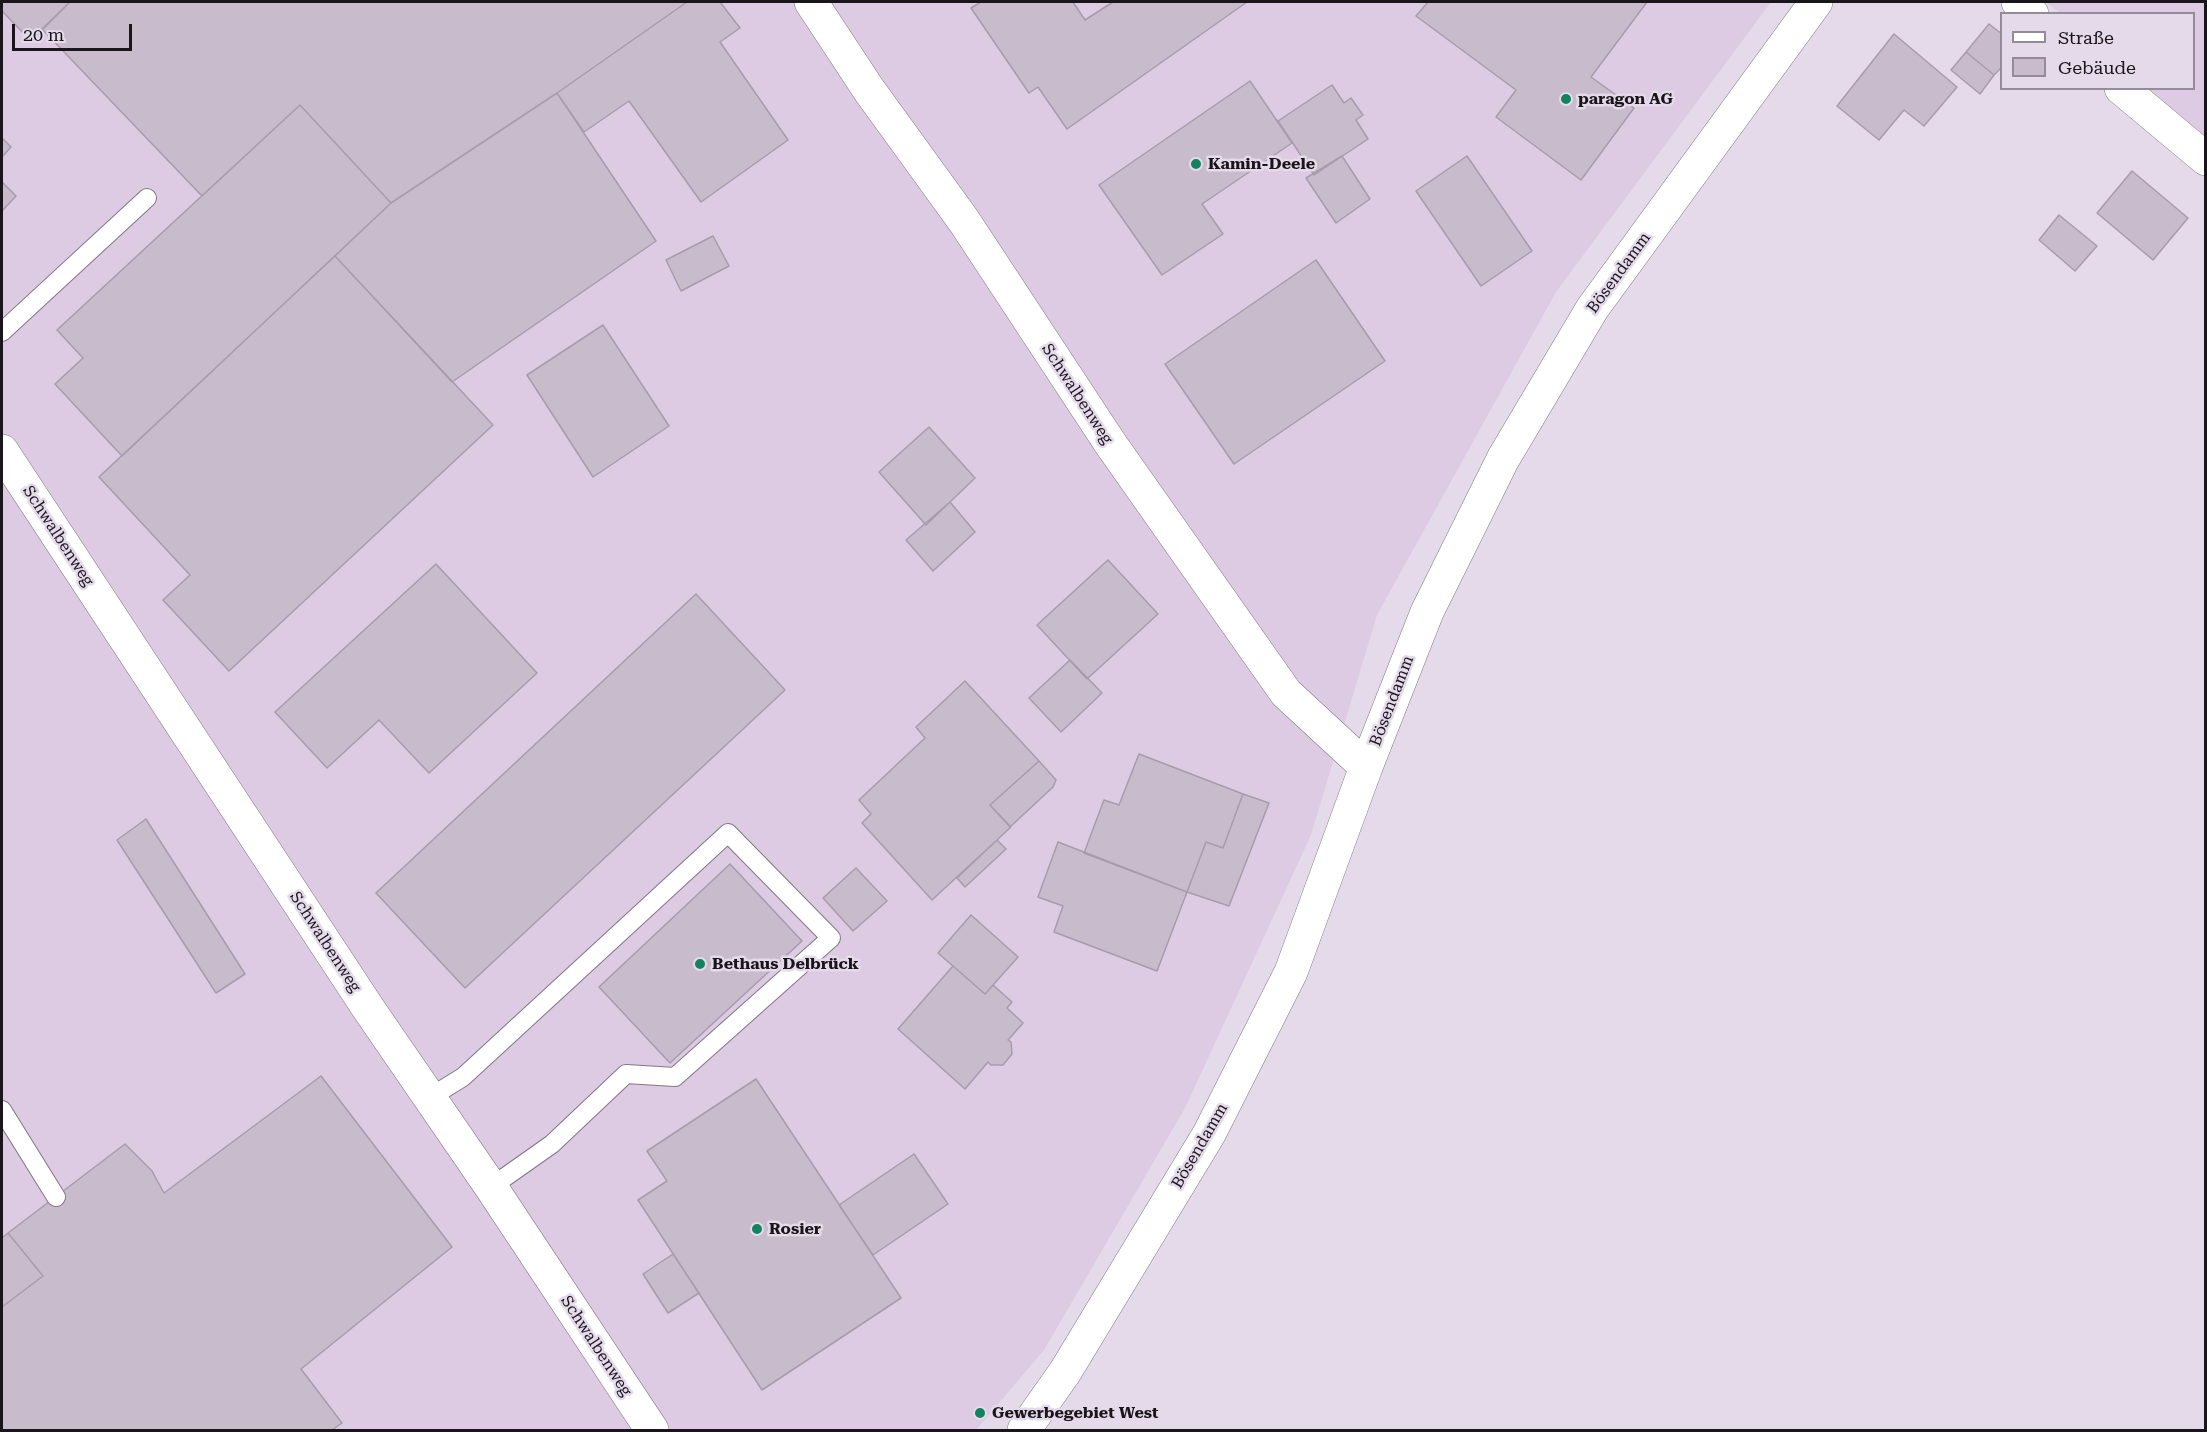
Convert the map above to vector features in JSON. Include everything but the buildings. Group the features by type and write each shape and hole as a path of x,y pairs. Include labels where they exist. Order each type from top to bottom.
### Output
{"street":[{"name":"Bösendamm","path":"1024,1431 1065,1372 1209,1134 1291,972 1366,767 1427,612 1503,459 1592,309 1816,2"},
{"path":"2018,2 2030,12"},
{"name":"Schwalbenweg","path":"819,4 869,90 964,221 1110,443 1286,693 1366,767"},
{"path":"2123,90 2205,159"},
{"name":"Schwalbenweg","path":"2,451 652,1431"}],"lane":[{"path":"2,332 147,198"},
{"path":"429,1098 463,1077 728,833 831,938 675,1077 626,1074 552,1144 491,1187"},
{"path":"2,1110 56,1197"}],"shaded area":[{"name":"Gewerbegebiet West","path":"2,2 1771,2 1556,292 1377,615 1311,835 1185,1108 1044,1350 976,1430 2,1430"},
{"path":"2046,2 2205,2 2205,137 2149,90 2195,90 2195,12 2059,12"}],"place":[{"name":"paragon AG","path":"1566,99"},
{"name":"Kamin-Deele","path":"1196,164"},
{"name":"Bethaus Delbrück","path":"700,964"},
{"name":"Rosier","path":"757,1229"},
{"name":"Gewerbegebiet West","path":"980,1413"}]}
